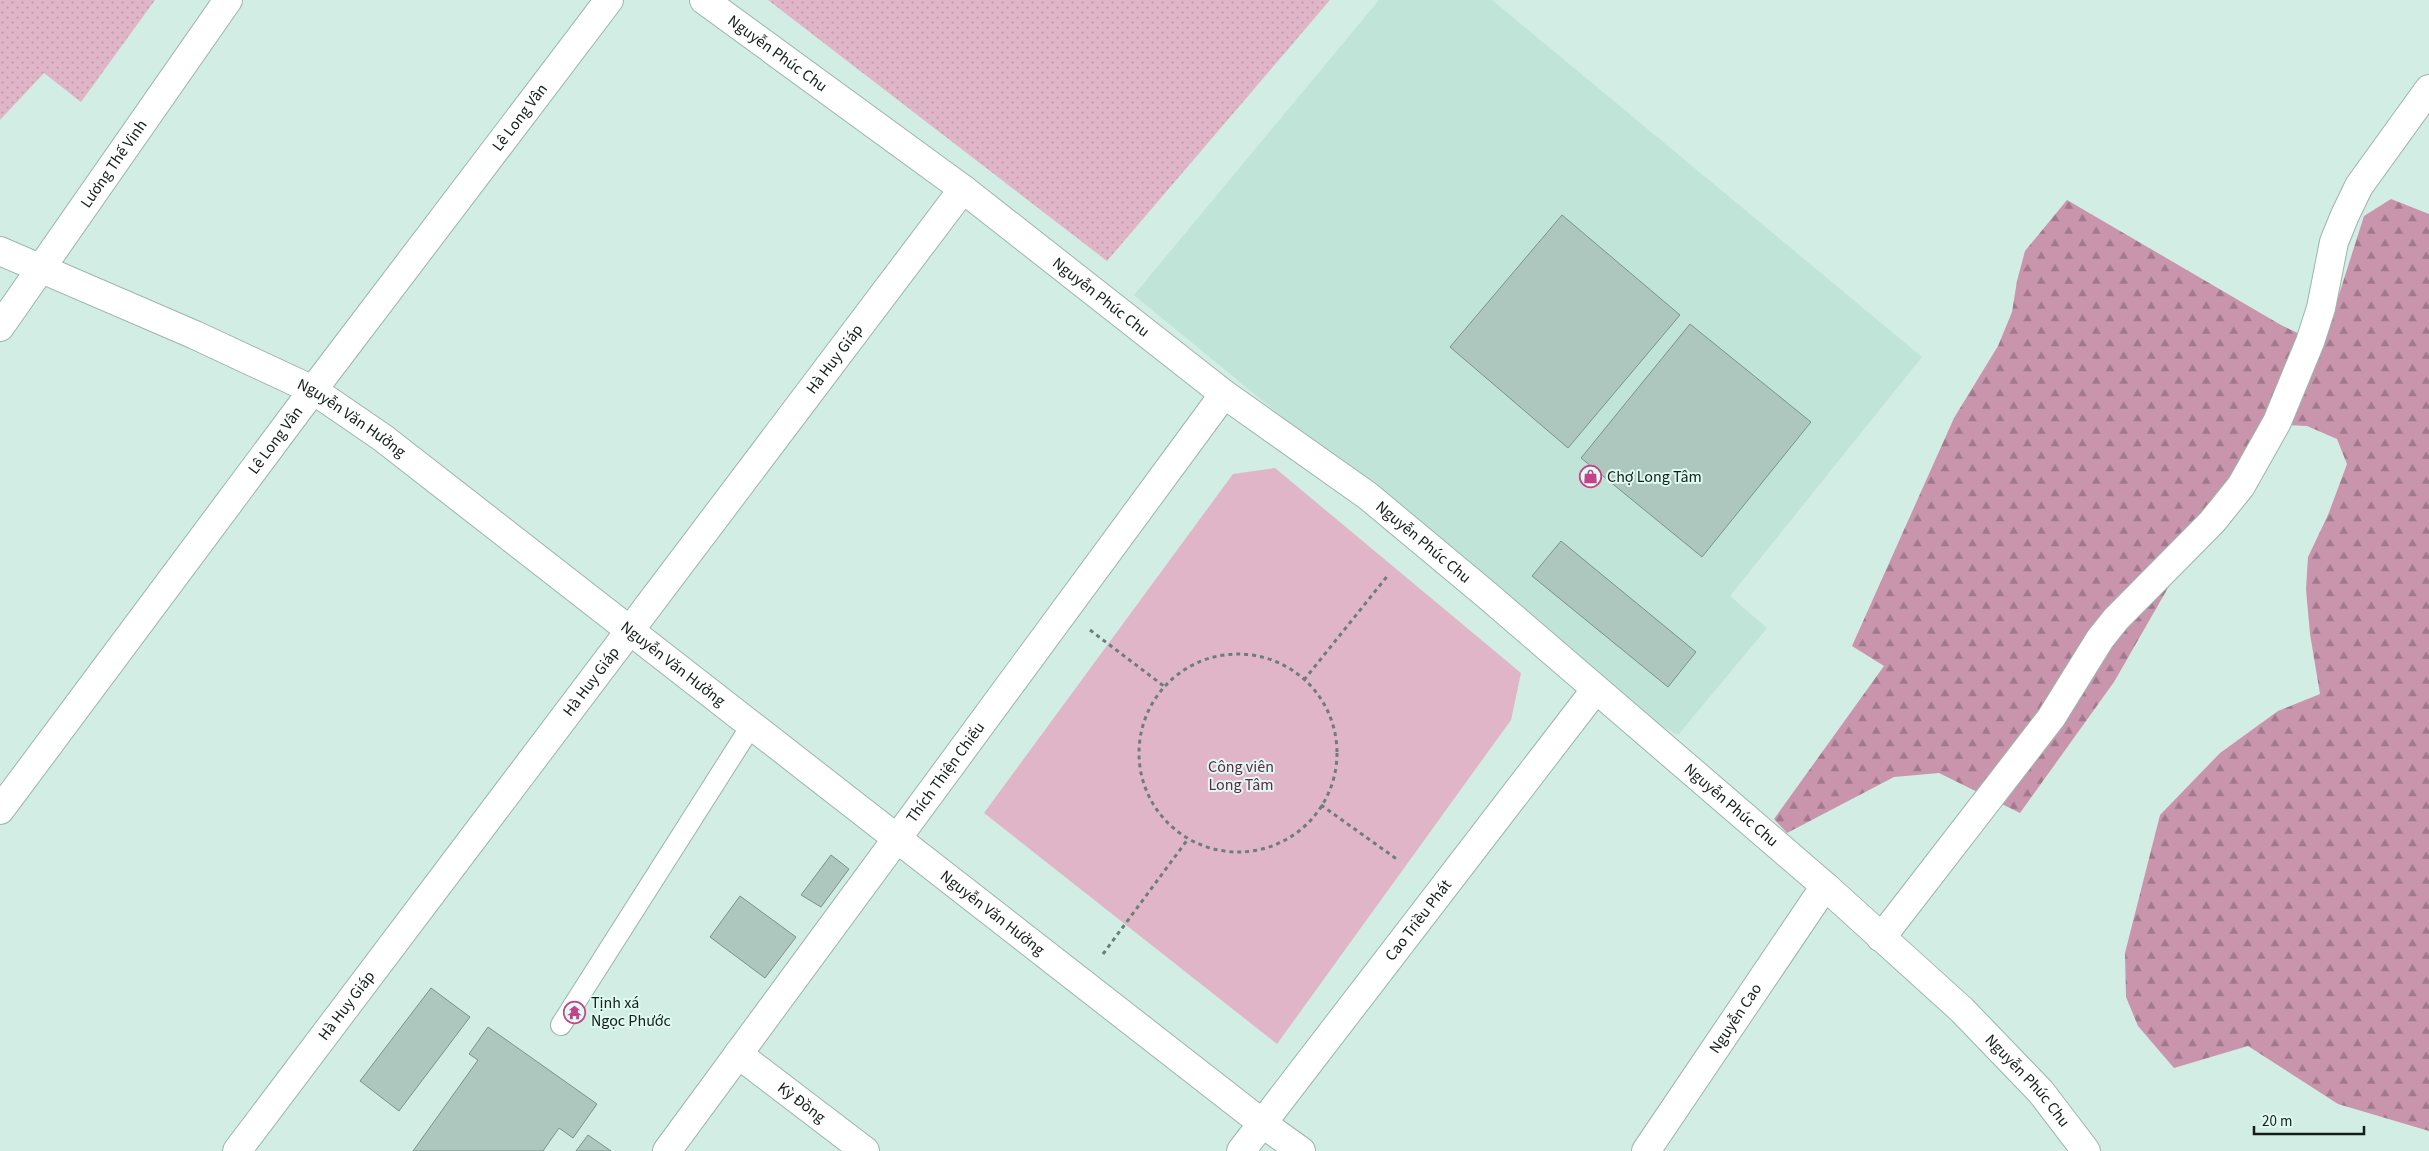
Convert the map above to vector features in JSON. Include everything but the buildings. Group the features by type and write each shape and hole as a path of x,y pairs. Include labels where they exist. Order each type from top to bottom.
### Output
{"street":[{"name":"Lương Thế Vinh","path":"0,327 228,0"},
{"name":"Lê Long Vân","path":"0,810 313,390 609,0"},
{"name":"Nguyễn Phúc Chu","path":"704,0 963,189 1224,394 1368,496 1488,596 1826,886 1962,1010 2002,1049 2041,1092 2086,1151"},
{"path":"1881,938 2051,718 2100,639 2116,619 2212,522 2241,486 2277,422 2310,342 2321,308 2334,242 2345,215 2359,186 2429,90"},
{"name":"Hà Huy Giáp","path":"236,1151 963,189"},
{"name":"Nguyễn Văn Hưởng","path":"0,251 195,335 313,390 383,438 1262,1123 1301,1151"},
{"name":"Thích Thiện Chiếu","path":"667,1151 898,840 1224,394"},
{"name":"Cao Triều Phát","path":"1242,1151 1596,689"},
{"name":"Nguyễn Cao","path":"1646,1151 1826,886"},
{"name":"Kỳ Đồng","path":"738,1054 865,1151"}],"lane":[{"path":"561,1025 751,726"}],"path":[{"path":"1304,680 1389,574"},
{"path":"1086,627 1165,687"},
{"path":"1249,654 1275,660 1299,674 1304,680 1317,693 1330,717 1337,743 1335,770 1327,796 1312,819 1291,837 1267,848 1241,852 1213,850 1188,839 1167,823 1151,802 1141,776 1138,749 1144,722 1156,698 1173,678 1196,663 1222,655 1249,654"},
{"path":"1321,805 1398,860"},
{"path":"1103,954 1188,839"}],"shaded area":[{"name":"Chợ Long Tâm","path":"1379,0 1492,0 1922,357 1730,596 1767,628 1678,735 1649,719 1134,295"}],"green space":[{"path":"0,0 155,0 81,102 44,73 0,120"},
{"path":"768,0 1330,0 1107,261"},
{"path":"2391,199 2429,214 2429,1131 2338,1104 2248,1046 2174,1068 2138,1026 2126,997 2125,953 2160,815 2220,753 2278,711 2320,694 2310,634 2306,589 2308,557 2328,515 2347,464 2337,439 2307,426 2262,424 2114,682 2020,813 1939,773 1894,777 1787,833 1774,819 1884,666 1852,646 1954,418 1998,346 2012,312 2017,281 2025,251 2067,200 2281,325 2323,345 2364,216"},
{"name":"Công viên Long Tâm","path":"1275,468 1521,673 1511,720 1277,1044 984,813 1233,474"}],"place":[{"name":"Chợ Long Tâm","path":"1591,477"},
{"name":"Tịnh xá Ngọc Phước","path":"575,1012"}]}
